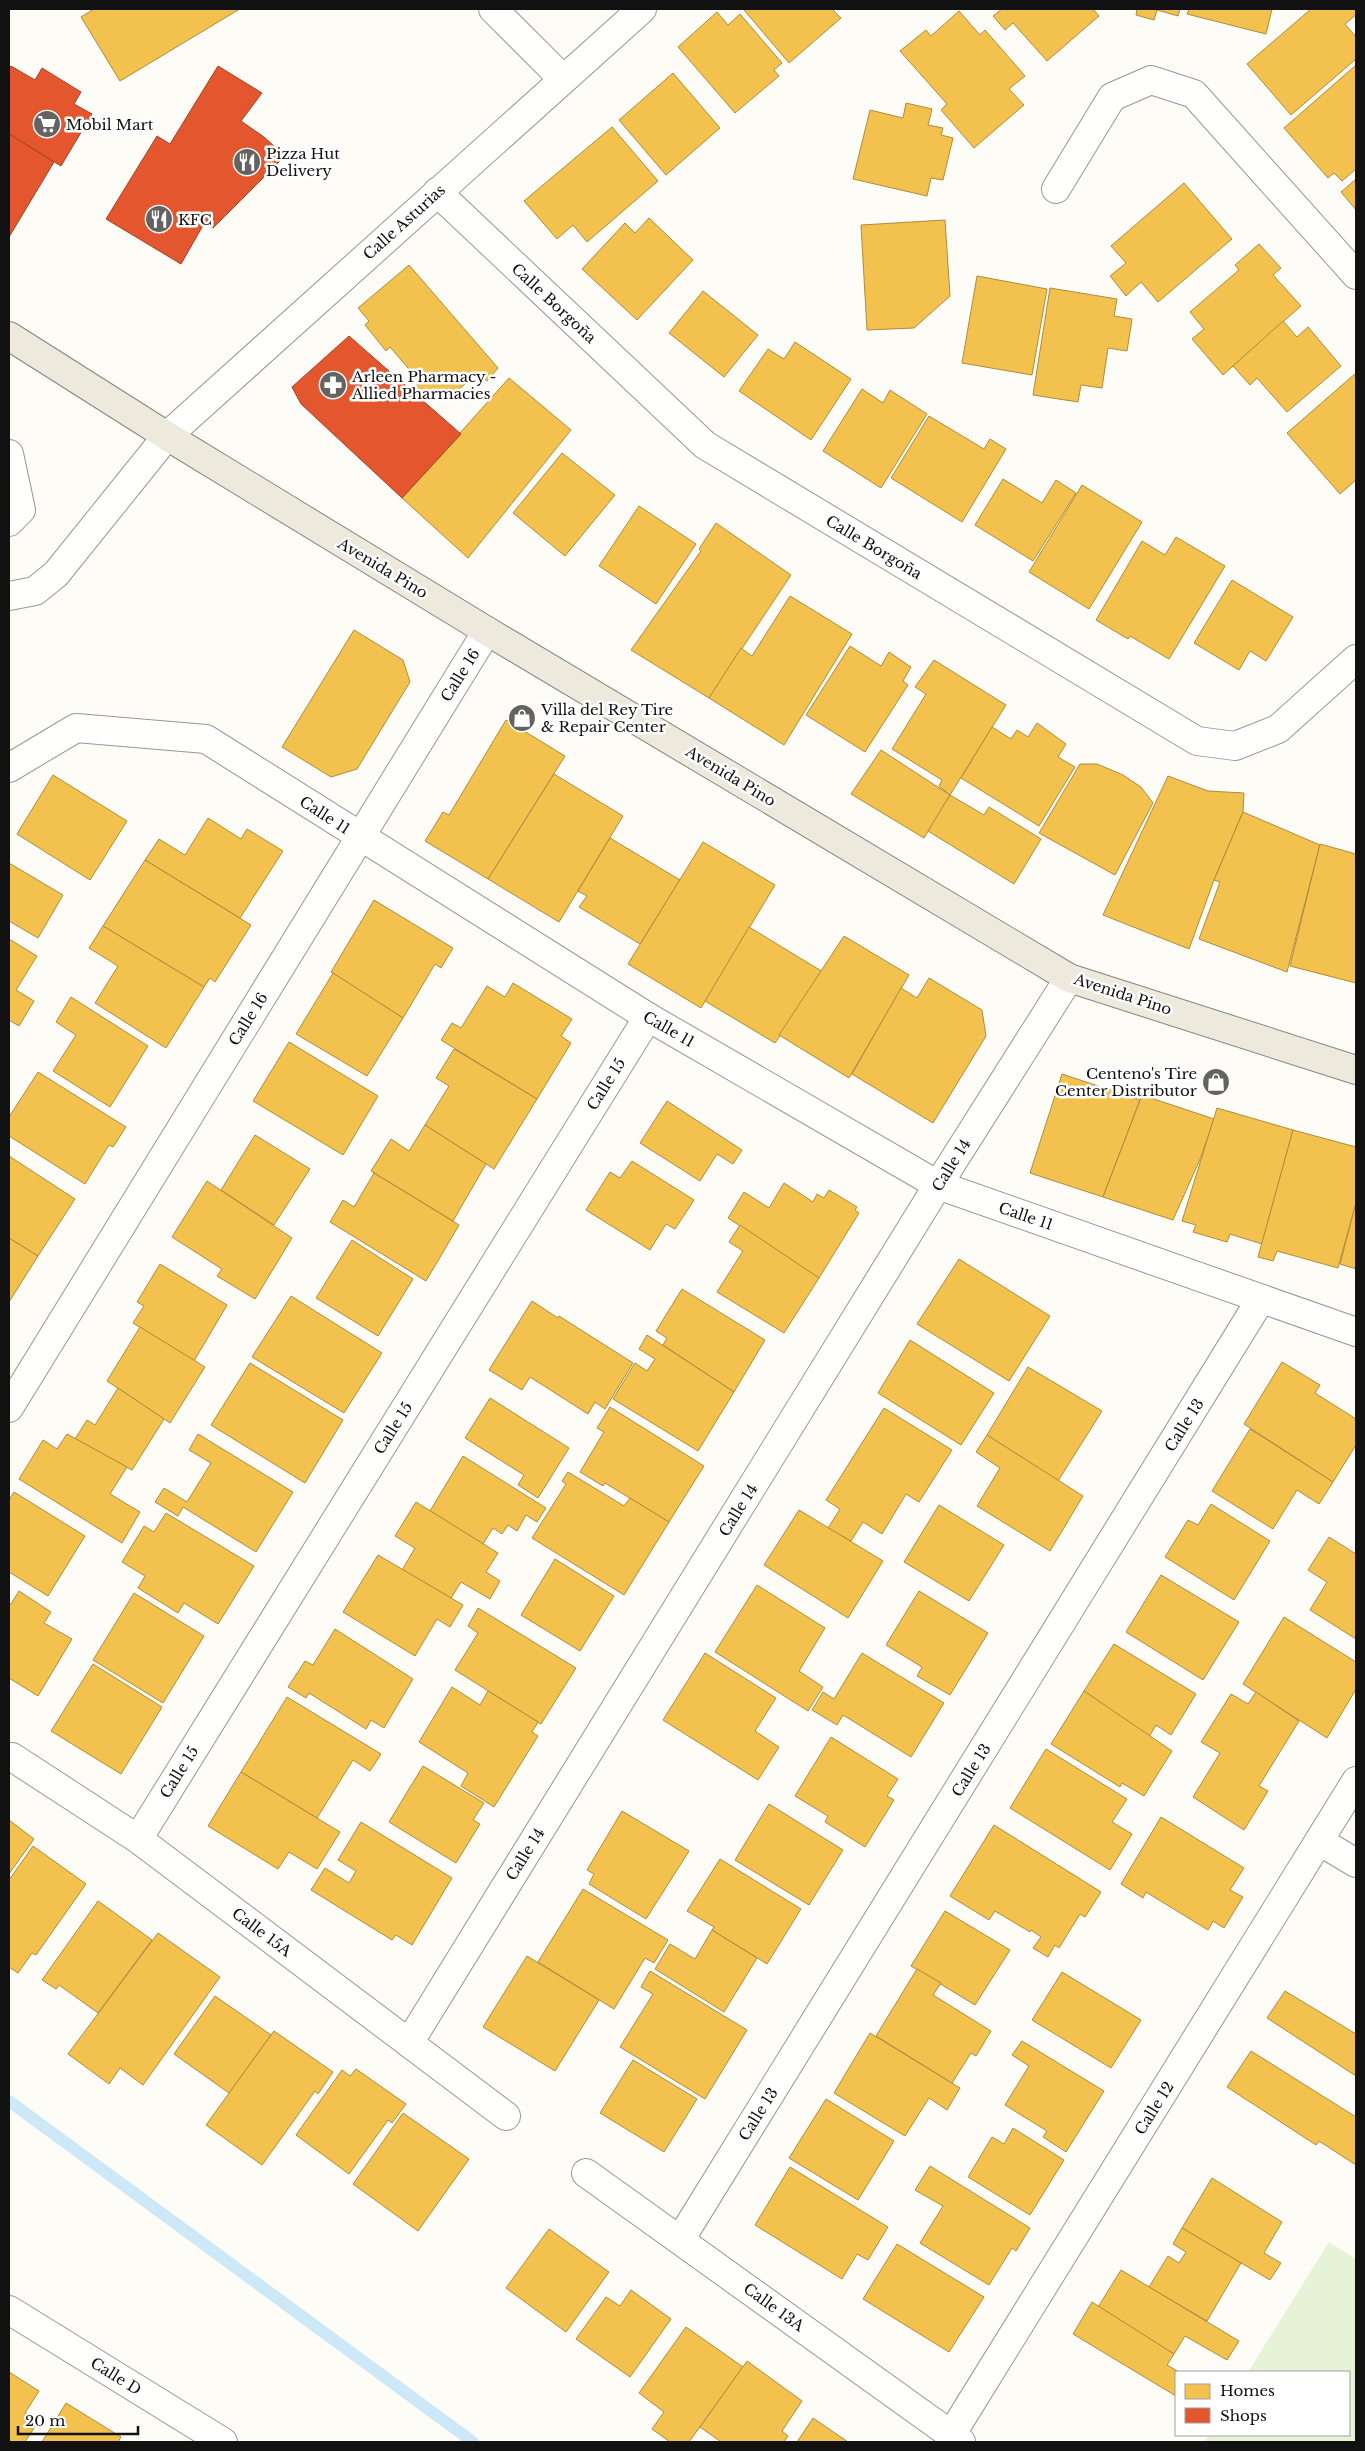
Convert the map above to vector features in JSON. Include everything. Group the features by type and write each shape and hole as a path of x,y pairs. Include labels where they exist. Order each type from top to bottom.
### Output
{"main road":[{"name":"Avenida Pino","path":"9,336 167,436 487,631 1069,978 1356,1070"}],"street":[{"path":"493,9 563,79"},
{"name":"Calle Asturias","path":"9,596 35,591 56,574 167,436 642,9"},
{"path":"1056,189 1112,97 1151,80 1194,94 1356,275"},
{"name":"Calle Borgoña","path":"437,192 705,445 1197,741 1235,746 1278,729 1356,659"},
{"path":"9,454 21,510 9,522"},
{"name":"Calle 16","path":"9,1408 487,631"},
{"name":"Calle 11","path":"9,768 76,728 206,739 648,1017 938,1185 1356,1332"},
{"name":"Calle 14","path":"409,2043 938,1185 1069,978"},
{"name":"Calle 15","path":"138,1839 648,1017"},
{"name":"Calle 13","path":"680,2240 1261,1299"},
{"name":"Calle 15A","path":"12,1757 138,1839 506,2116"},
{"name":"Calle 12","path":"956,2438 1356,1781"},
{"path":"1319,1841 1356,1863"},
{"name":"Calle 13A","path":"586,2173 956,2438"},
{"name":"Calle D","path":"9,2310 223,2442"}],"green space":[{"path":"1329,2242 1356,2259 1356,2442 1205,2442 1208,2436 1350,2436 1350,2371 1249,2371"}],"building: Homes":[{"path":"94,9 238,10 120,81 81,17"},
{"path":"745,9 832,9 841,18 789,63"},
{"path":"1002,9 1093,9 1099,16 1047,61 1013,23 1005,30 993,16"},
{"path":"1137,9 1180,9 1178,16 1157,10 1154,20 1136,15"},
{"path":"1189,9 1272,9 1266,34 1187,14"},
{"path":"1311,9 1356,9 1356,15 1345,24 1356,37 1356,59 1291,115 1247,64"},
{"path":"959,11 980,35 985,30 1025,76 1009,89 1024,105 974,148 941,110 947,104 900,51 926,30 931,36"},
{"path":"717,12 728,25 740,14 782,63 774,70 779,76 735,113 678,47"},
{"path":"1356,65 1356,169 1342,181 1334,173 1328,178 1284,128"},
{"path":"673,73 720,128 666,175 619,120"},
{"path":"906,103 932,109 928,125 943,128 941,135 953,138 943,180 931,178 927,196 853,179 870,110 903,118"},
{"path":"612,127 658,181 587,242 573,225 557,239 524,201"},
{"path":"1356,179 1356,210 1341,192"},
{"path":"1184,183 1232,239 1158,302 1141,282 1126,296 1110,276 1126,263 1111,246"},
{"path":"649,218 693,260 637,320 582,269 625,223 635,233"},
{"path":"945,220 950,296 914,328 867,330 861,225"},
{"path":"1259,244 1281,268 1273,275 1301,306 1223,375 1192,339 1204,329 1190,312 1239,270 1235,265"},
{"path":"409,265 498,368 487,381 479,372 458,390 438,393 433,389 422,401 410,391 420,382 390,347 386,351 365,325 369,321 358,308"},
{"path":"977,276 1047,289 1032,375 962,363"},
{"path":"1050,288 1117,299 1114,316 1132,319 1127,351 1108,348 1102,388 1081,385 1078,402 1033,395"},
{"path":"703,291 758,335 724,377 669,333"},
{"path":"1283,321 1297,337 1308,327 1341,366 1287,412 1257,378 1250,385 1233,366"},
{"path":"795,342 851,379 811,440 739,391 768,349 784,359"},
{"path":"1356,373 1356,480 1340,494 1287,433"},
{"path":"509,378 571,430 468,558 402,498"},
{"path":"862,389 883,403 890,390 927,414 881,488 823,451"},
{"path":"929,416 984,449 990,439 1006,449 962,522 891,478"},
{"path":"562,453 615,495 565,556 513,513"},
{"path":"1003,479 1042,503 1056,480 1076,493 1033,561 975,525"},
{"path":"1082,485 1142,522 1089,609 1029,572"},
{"path":"639,506 696,544 656,604 599,566"},
{"path":"716,523 791,575 709,698 631,650 701,551 699,549"},
{"path":"1176,537 1225,566 1169,659 1130,636 1128,639 1096,620 1142,541 1165,555"},
{"path":"1232,580 1293,617 1266,661 1250,651 1239,670 1194,643"},
{"path":"790,596 852,634 784,745 709,698 741,648 752,656"},
{"path":"354,630 403,660 410,682 357,769 331,777 282,747"},
{"path":"850,646 881,666 889,652 911,667 903,681 908,685 865,752 806,715"},
{"path":"934,660 1006,705 950,795 939,786 942,780 892,749 926,694 915,687"},
{"path":"506,720 565,756 488,879 425,841 443,812 449,815"},
{"path":"1037,723 1066,744 1058,757 1075,767 1039,826 961,778 992,727 1011,739 1017,730 1028,737"},
{"path":"881,750 950,795 924,838 851,794"},
{"path":"1080,764 1097,764 1123,775 1141,787 1153,803 1115,875 1039,833"},
{"path":"554,774 623,816 559,922 488,879"},
{"path":"53,775 127,821 90,880 17,834"},
{"path":"1168,776 1208,791 1244,793 1243,812 1214,880 1189,949 1103,915"},
{"path":"950,795 984,815 989,807 1041,839 1014,884 928,831"},
{"path":"1243,812 1320,845 1287,972 1199,939 1220,882 1214,880"},
{"path":"208,818 241,839 247,829 283,851 240,918 145,860 159,839 185,855"},
{"path":"610,838 680,880 640,944 579,907 587,896 578,891"},
{"path":"703,842 775,885 701,1008 628,964"},
{"path":"1320,844 1356,854 1356,983 1290,966"},
{"path":"145,860 251,925 215,982 210,978 204,987 103,926"},
{"path":"9,863 63,895 38,938 9,921"},
{"path":"374,900 453,948 441,968 435,964 403,1018 331,972"},
{"path":"103,926 204,987 166,1048 95,1003 118,966 89,948"},
{"path":"749,927 823,972 775,1043 705,1001"},
{"path":"844,936 909,975 849,1078 779,1035"},
{"path":"9,939 37,956 16,990 34,1001 19,1026 9,1020"},
{"path":"333,973 403,1018 367,1076 296,1034"},
{"path":"929,978 982,1010 986,1036 933,1123 852,1074 901,988 917,998"},
{"path":"513,983 572,1019 561,1036 571,1043 537,1099 441,1040 452,1023 461,1028 487,986 505,997"},
{"path":"71,997 148,1046 110,1107 53,1071 76,1035 56,1022"},
{"path":"289,1042 378,1096 343,1155 253,1101"},
{"path":"454,1049 537,1099 494,1169 425,1125 449,1086 436,1078"},
{"path":"38,1072 126,1127 113,1147 109,1145 85,1184 9,1136 9,1117"},
{"path":"1062,1074 1140,1100 1103,1197 1030,1173"},
{"path":"1142,1095 1214,1119 1201,1157 1173,1220 1103,1197"},
{"path":"667,1101 742,1150 733,1164 717,1154 700,1181 640,1143"},
{"path":"1217,1108 1293,1130 1262,1244 1230,1234 1227,1242 1193,1232 1196,1225 1182,1221"},
{"path":"425,1125 486,1164 453,1221 371,1171 391,1139 409,1151"},
{"path":"1293,1130 1356,1147 1356,1203 1338,1268 1277,1251 1273,1261 1258,1257"},
{"path":"255,1135 310,1169 274,1225 221,1190"},
{"path":"9,1156 75,1199 38,1256 9,1238"},
{"path":"632,1161 694,1200 675,1229 666,1224 650,1250 586,1210 610,1172 620,1178"},
{"path":"374,1173 459,1225 426,1281 330,1222 343,1200 354,1207"},
{"path":"207,1181 292,1238 255,1299 217,1276 222,1269 172,1237"},
{"path":"784,1183 813,1202 817,1194 824,1198 829,1190 857,1207 855,1210 859,1213 819,1278 728,1218 744,1192 769,1208"},
{"path":"1356,1203 1356,1269 1340,1264"},
{"path":"740,1225 819,1278 784,1333 717,1292 743,1251 729,1242"},
{"path":"9,1238 38,1256 9,1302"},
{"path":"352,1240 413,1279 378,1336 316,1298"},
{"path":"959,1259 1050,1316 1009,1381 917,1324"},
{"path":"160,1264 227,1305 194,1361 133,1323 144,1306 137,1302"},
{"path":"682,1289 765,1340 734,1392 663,1345 667,1338 656,1331"},
{"path":"291,1296 382,1353 344,1413 252,1357"},
{"path":"532,1301 633,1363 605,1409 595,1402 588,1414 530,1377 522,1390 489,1370"},
{"path":"140,1327 205,1367 170,1423 107,1381"},
{"path":"647,1335 734,1392 698,1451 613,1399 635,1363 647,1371 655,1359 639,1349"},
{"path":"910,1340 994,1393 961,1445 878,1393"},
{"path":"1282,1362 1320,1385 1315,1393 1356,1419 1356,1445 1333,1482 1244,1424"},
{"path":"250,1363 343,1420 305,1483 211,1425"},
{"path":"1028,1367 1102,1411 1058,1481 987,1435"},
{"path":"118,1388 164,1419 132,1470 75,1439 87,1420 95,1425"},
{"path":"490,1398 569,1448 538,1498 518,1485 524,1475 465,1438"},
{"path":"610,1407 704,1466 669,1522 605,1483 603,1486 580,1472 604,1432 597,1428"},
{"path":"884,1408 952,1450 919,1502 906,1494 882,1534 863,1522 851,1541 828,1528 840,1509 826,1500"},
{"path":"1250,1429 1333,1482 1319,1504 1297,1490 1273,1529 1212,1491"},
{"path":"67,1434 127,1467 110,1494 140,1512 122,1543 19,1479 43,1440 57,1449"},
{"path":"198,1434 293,1492 256,1552 183,1507 178,1516 155,1502 164,1488 187,1502 211,1463 189,1450"},
{"path":"987,1435 1083,1496 1050,1551 977,1506 1000,1468 976,1452"},
{"path":"463,1456 546,1508 537,1522 526,1515 517,1531 508,1525 502,1534 493,1528 483,1544 430,1511"},
{"path":"568,1472 624,1506 630,1498 669,1522 624,1595 532,1538 566,1484 562,1481"},
{"path":"14,1492 85,1536 48,1596 9,1572 9,1500"},
{"path":"416,1502 498,1553 486,1572 500,1581 490,1599 461,1582 451,1598 402,1570 415,1548 395,1536"},
{"path":"1211,1504 1270,1541 1234,1600 1165,1557 1188,1520 1198,1525"},
{"path":"939,1505 1004,1545 969,1601 904,1562"},
{"path":"799,1510 883,1561 848,1618 764,1565"},
{"path":"166,1513 254,1566 218,1624 184,1603 178,1613 138,1588 145,1576 122,1562 144,1526 154,1532"},
{"path":"1329,1537 1356,1554 1356,1639 1310,1610 1327,1582 1308,1570"},
{"path":"378,1555 463,1605 450,1627 437,1619 415,1656 343,1612"},
{"path":"555,1559 614,1596 580,1651 521,1615"},
{"path":"1161,1575 1239,1622 1203,1680 1126,1632"},
{"path":"757,1585 825,1628 799,1671 823,1687 808,1711 715,1652"},
{"path":"19,1591 51,1612 44,1623 72,1639 38,1696 9,1678 9,1603 11,1604"},
{"path":"919,1591 988,1633 950,1695 917,1676 922,1667 886,1645"},
{"path":"134,1593 204,1636 163,1703 93,1660"},
{"path":"478,1608 576,1668 541,1724 455,1670 478,1633 468,1626"},
{"path":"1284,1617 1356,1662 1356,1689 1327,1738 1243,1684"},
{"path":"335,1629 413,1679 384,1728 371,1720 366,1729 309,1693 306,1698 288,1687 305,1661 313,1665"},
{"path":"1114,1644 1196,1694 1171,1735 1156,1725 1149,1737 1084,1691"},
{"path":"705,1653 776,1698 755,1731 779,1747 758,1780 663,1720"},
{"path":"862,1653 944,1703 911,1757 843,1715 837,1725 812,1710 823,1692 834,1699"},
{"path":"93,1664 162,1707 121,1774 51,1731"},
{"path":"452,1687 480,1705 488,1691 538,1722 532,1732 538,1736 494,1807 461,1786 468,1773 419,1742"},
{"path":"1084,1691 1172,1751 1144,1796 1122,1783 1120,1787 1051,1744"},
{"path":"1256,1692 1299,1721 1259,1786 1268,1791 1244,1830 1193,1797 1220,1753 1201,1742 1231,1694 1248,1704"},
{"path":"287,1697 381,1754 370,1771 353,1760 317,1818 241,1772"},
{"path":"831,1737 898,1779 887,1796 894,1800 865,1847 825,1822 828,1816 795,1796"},
{"path":"1046,1749 1127,1799 1112,1822 1132,1834 1110,1870 1010,1808"},
{"path":"423,1766 484,1803 473,1820 480,1824 456,1863 389,1822"},
{"path":"241,1772 340,1832 317,1869 289,1852 278,1869 208,1826"},
{"path":"769,1804 843,1850 809,1905 735,1860"},
{"path":"622,1811 689,1851 646,1919 589,1884 594,1874 587,1870"},
{"path":"1161,1817 1244,1868 1230,1890 1243,1897 1224,1928 1213,1921 1208,1930 1146,1892 1143,1898 1121,1884"},
{"path":"9,1820 34,1839 9,1874"},
{"path":"361,1822 452,1878 412,1945 396,1935 392,1940 311,1890 325,1868 349,1883 356,1871 338,1860"},
{"path":"994,1825 1101,1892 1085,1917 1080,1914 1059,1948 1055,1945 1048,1957 1033,1948 1041,1937 1031,1930 1030,1932 995,1911 989,1920 950,1896"},
{"path":"33,1846 86,1884 36,1955 32,1953 18,1973 9,1967 9,1880"},
{"path":"720,1859 801,1909 767,1964 712,1930 714,1927 687,1911"},
{"path":"583,1889 668,1940 654,1963 645,1958 614,2009 538,1962"},
{"path":"98,1901 152,1940 98,2013 59,1985 56,1989 42,1980"},
{"path":"945,1911 1010,1950 975,2005 911,1966"},
{"path":"712,1930 757,1958 724,2012 655,1969 670,1944 695,1959"},
{"path":"158,1933 220,1977 143,2085 120,2068 109,2084 68,2054"},
{"path":"527,1956 599,2000 555,2071 483,2027"},
{"path":"917,1969 941,1983 933,1995 991,2031 976,2056 971,2053 952,2083 876,2036"},
{"path":"650,1971 747,2030 705,2099 620,2047 653,1994 641,1987"},
{"path":"1062,1972 1141,2020 1111,2068 1032,2020"},
{"path":"1285,1991 1356,2034 1356,2076 1267,2018"},
{"path":"215,1996 271,2035 229,2093 174,2054"},
{"path":"274,2031 333,2072 318,2094 315,2091 262,2165 206,2125"},
{"path":"870,2033 960,2088 947,2110 929,2098 905,2136 834,2093"},
{"path":"1022,2041 1104,2091 1066,2152 1043,2137 1047,2131 1005,2105 1029,2066 1012,2055"},
{"path":"1251,2051 1356,2117 1356,2165 1319,2141 1316,2145 1227,2087"},
{"path":"633,2060 697,2099 664,2152 600,2113"},
{"path":"356,2069 406,2104 392,2123 388,2120 349,2174 296,2135 342,2070 350,2076"},
{"path":"826,2099 894,2141 858,2200 789,2158"},
{"path":"403,2113 469,2159 418,2231 353,2184"},
{"path":"1013,2128 1064,2160 1030,2215 968,2177 992,2137 1004,2144"},
{"path":"930,2166 1030,2228 1016,2251 1012,2248 989,2285 920,2243 943,2206 915,2190"},
{"path":"790,2167 888,2227 868,2260 857,2254 842,2279 755,2225"},
{"path":"1212,2178 1282,2222 1264,2253 1281,2263 1270,2280 1182,2228"},
{"path":"1182,2228 1241,2263 1207,2321 1149,2287 1168,2256 1179,2263 1186,2252 1173,2244"},
{"path":"549,2229 609,2272 566,2332 506,2288"},
{"path":"897,2244 984,2297 949,2352 863,2299"},
{"path":"1121,2270 1239,2341 1227,2360 1185,2336 1174,2354 1098,2307"},
{"path":"631,2290 671,2319 630,2377 576,2339 606,2297 620,2306"},
{"path":"1092,2302 1174,2354 1167,2365 1177,2371 1175,2371 1175,2395 1073,2334"},
{"path":"686,2327 743,2367 689,2442 670,2442 652,2429 664,2412 639,2393"},
{"path":"747,2361 802,2401 782,2431 788,2436 784,2442 721,2442 700,2427"},
{"path":"9,2372 39,2391 25,2413 38,2422 25,2442 9,2442"},
{"path":"66,2403 121,2437 118,2442 42,2442"},
{"path":"813,2418 848,2442 797,2442"}],"building: Shops":[{"name":"Mobil Mart","path":"11,66 35,80 42,68 81,92 74,104 92,114 61,166 9,134 9,70"},
{"path":"218,66 262,93 241,121 264,137 285,156 213,228 205,222 181,264 106,219 157,136 170,144"},
{"path":"9,134 54,162 9,237"},
{"path":"349,336 461,434 402,498 301,404 292,387"}],"waterway":[{"path":"9,2101 473,2442"}],"place":[{"name":"Mobil Mart","path":"47,124"},
{"name":"Pizza Hut Delivery","path":"247,162"},
{"name":"KFC","path":"159,219"},
{"name":"Arleen Pharmacy - Allied Pharmacies","path":"333,385"},
{"name":"Villa del Rey Tire & Repair Center","path":"522,718"},
{"name":"Centeno's Tire Center Distributor","path":"1216,1082"}]}
